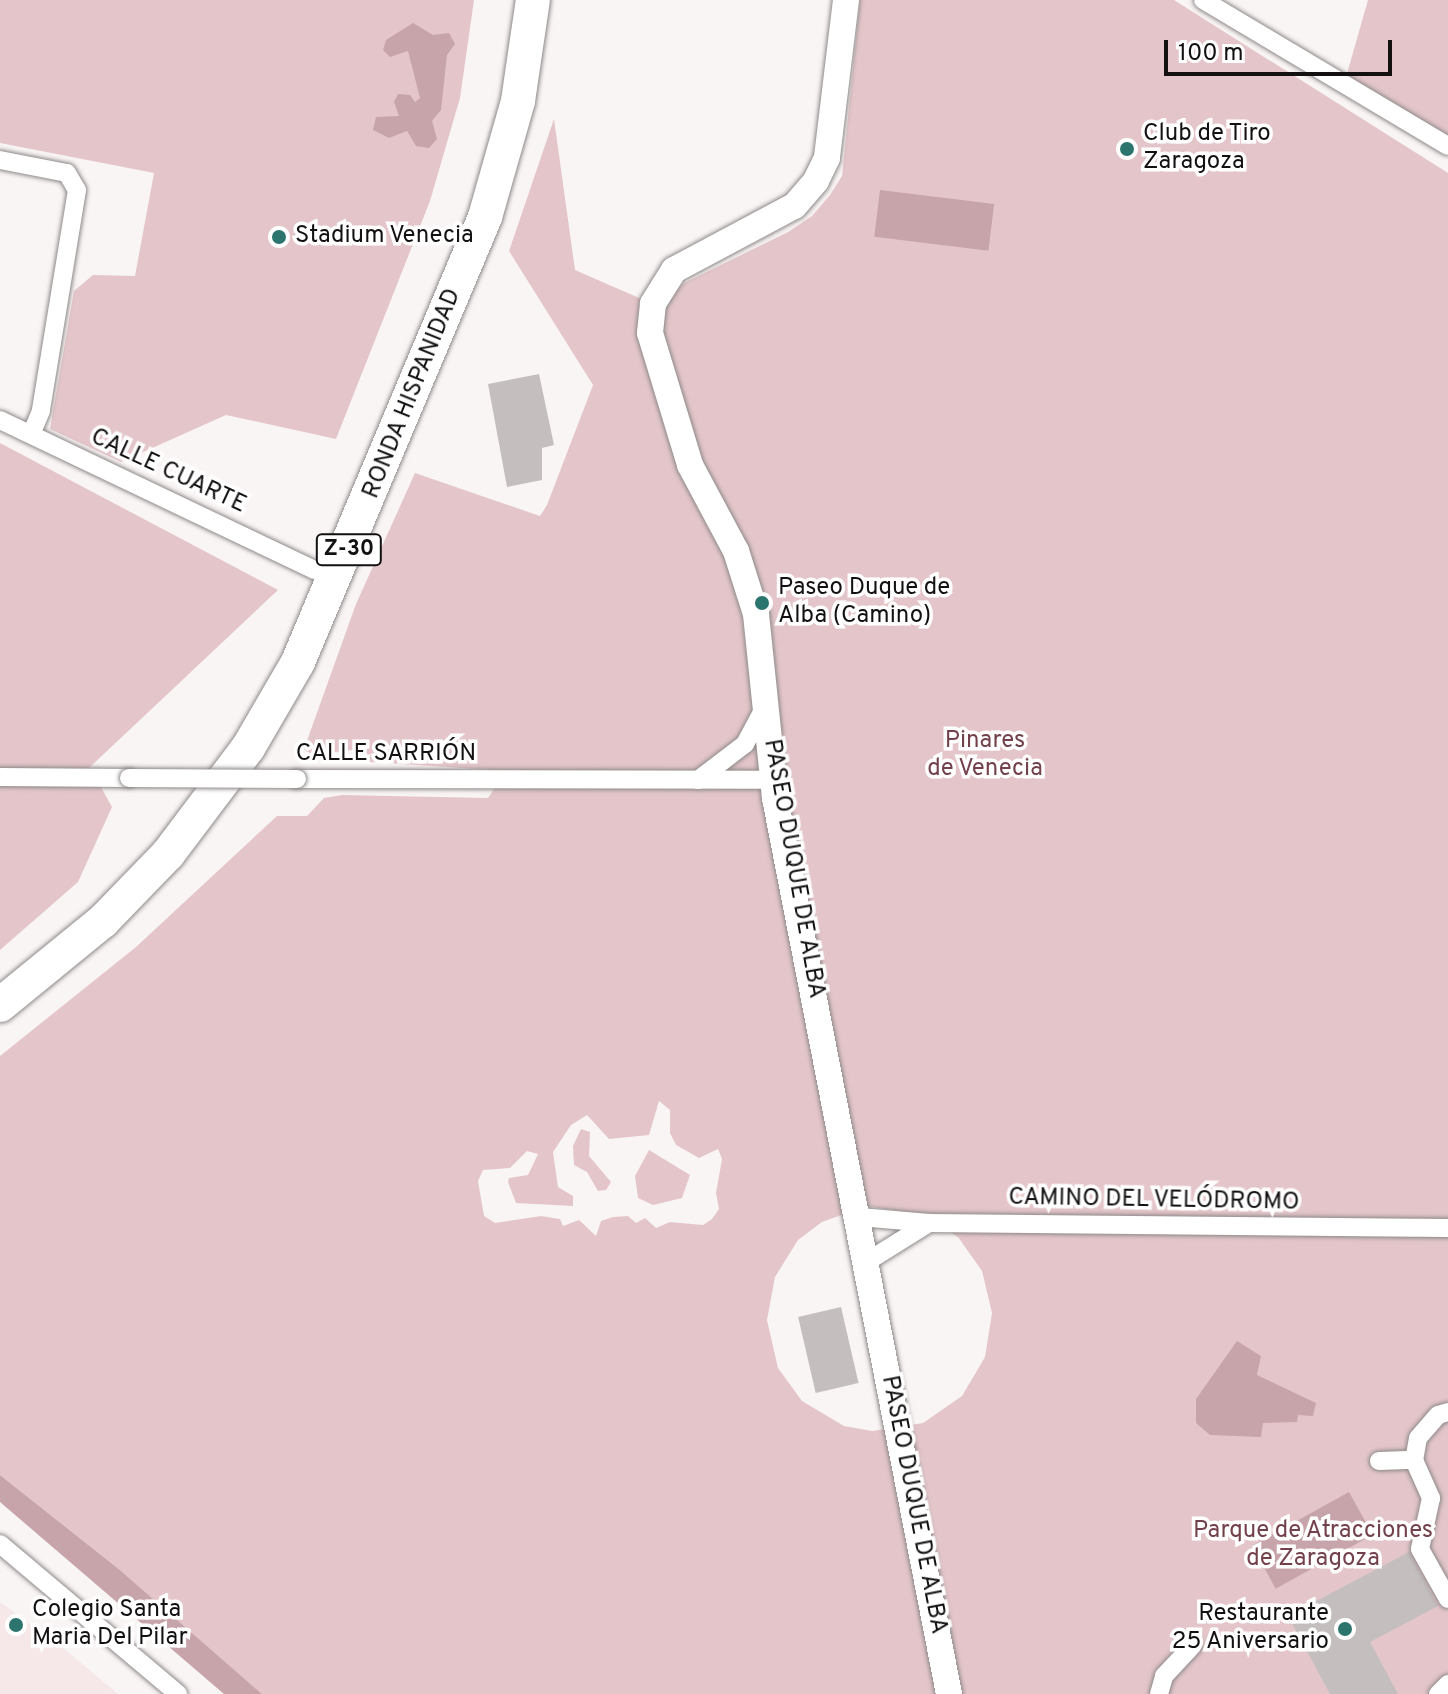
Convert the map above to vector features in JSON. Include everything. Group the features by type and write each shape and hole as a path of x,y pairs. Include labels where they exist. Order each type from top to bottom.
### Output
{"highway":[{"name":"RONDA HISPANIDAD","path":"0,1005 103,921 191,827 268,716 327,570 476,171 498,89 510,0"},
{"name":"RONDA HISPANIDAD","path":"0,977 86,907 166,821 243,713 327,570 485,217 518,101 533,0"}],"street":[{"name":"PASEO DUQUE DE ALBA","path":"846,0 827,158 816,181 794,206 681,264 657,293 652,312 653,350 690,465 736,551 752,598 772,780 860,1217 949,1694"},
{"path":"1203,0 1448,146"},
{"path":"0,160 67,173 77,194 41,411 31,434"},
{"name":"CALLE CUARTE","path":"0,420 327,570"},
{"path":"698,780 745,744 765,699"},
{"name":"CALLE SARRIÓN","path":"0,777 772,780"},
{"name":"CAMINO DEL VELÓDROMO","path":"860,1217 929,1223 1448,1228"},
{"path":"868,1261 929,1223"},
{"path":"1448,1412 1438,1415 1418,1438 1414,1460 1431,1498 1420,1549 1448,1599"},
{"path":"1379,1461 1414,1460"},
{"path":"0,1544 178,1694"},
{"path":"1159,1694 1164,1676 1193,1645"},
{"path":"1438,1694 1448,1684"}],"shaded area":[{"path":"413,23 433,35 449,33 455,44 447,55 441,110 432,121 437,139 429,148 416,146 407,131 389,138 373,130 376,117 399,116 394,102 398,94 410,95 415,102 420,98 408,51 390,57 383,50 386,40"},
{"path":"880,190 994,204 988,251 874,237"},
{"path":"1237,1341 1261,1356 1257,1375 1316,1403 1313,1416 1298,1415 1297,1422 1263,1423 1261,1437 1210,1435 1196,1423 1196,1399"},
{"path":"0,1475 120,1570 262,1694 224,1694 0,1502"},
{"path":"1349,1492 1373,1535 1276,1589 1252,1546"},
{"name":"Colegio Santa Maria Del Pilar","path":"0,1602 63,1648 118,1694 0,1694"}],"green space":[{"name":"Stadium Venecia","path":"0,0 474,0 460,98 430,201 336,439 226,415 121,462 50,429 74,291 93,275 135,276 154,173 0,143"},
{"name":"Pinares de Venecia","path":"860,0 1174,0 1448,173 1448,1694 262,1694 120,1570 0,1475 0,1056 136,947 277,816 307,816 324,798 342,795 488,798 498,783 493,770 355,761 353,750 309,755 304,749 356,604 415,473 540,516 547,505 593,385 509,251 554,119 575,270 653,304 673,295 684,283 788,232 812,216 842,176","holes":["659,1101 670,1110 670,1133 676,1145 699,1158 718,1149 722,1159 716,1193 719,1209 703,1225 670,1222 656,1228 645,1218 636,1223 628,1216 613,1217 601,1221 596,1236 579,1220 563,1226 560,1219 541,1216 495,1223 484,1216 478,1181 483,1170 510,1168 527,1151 538,1154 528,1175 509,1178 508,1182 516,1203 573,1206 573,1196 558,1187 553,1152 571,1125 587,1115 609,1139 649,1135","866,1206 924,1215 958,1237 982,1271 992,1313 985,1357 962,1396 923,1423 872,1431 844,1426 802,1401 778,1368 767,1320 775,1277 798,1240 822,1222"]},
{"path":"1368,0 1448,0 1448,146 1348,90 1348,70"},
{"path":"0,443 278,590 90,767 112,807 78,882 0,950"},
{"path":"581,1129 590,1132 589,1156 611,1182 606,1190 598,1191 587,1172 574,1165 573,1146"},
{"path":"649,1150 690,1175 682,1198 653,1205 638,1198 635,1176"}],"building":[{"path":"539,374 554,445 542,448 542,480 507,487 488,384"},
{"path":"841,1307 859,1383 816,1393 798,1317"},
{"name":"Restaurante 25 Aniversario","path":"1409,1552 1438,1606 1370,1642 1398,1694 1330,1694 1288,1616"}],"place":[{"name":"Club de Tiro Zaragoza","path":"1127,149"},
{"name":"Stadium Venecia","path":"279,237"},
{"name":"Paseo Duque de Alba (Camino)","path":"762,603"},
{"name":"Colegio Santa Maria Del Pilar","path":"16,1625"},
{"name":"Restaurante 25 Aniversario","path":"1345,1629"}],"park label":[{"name":"Parque de Atracciones de Zaragoza","path":"1313,1546"}]}
